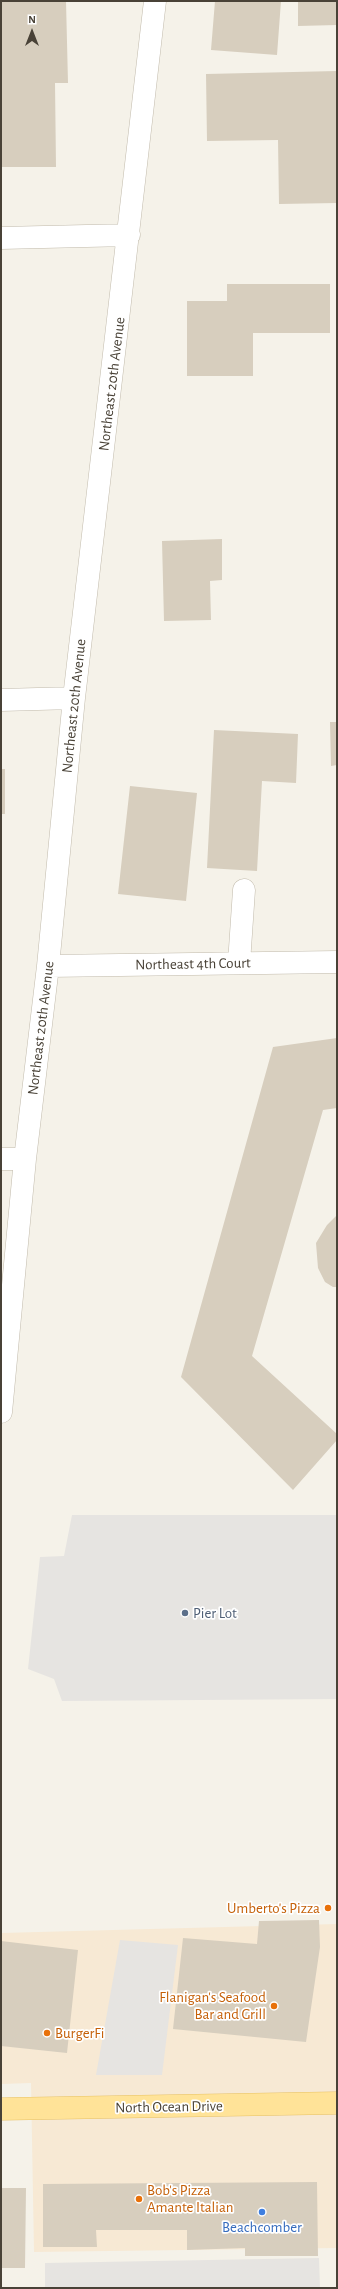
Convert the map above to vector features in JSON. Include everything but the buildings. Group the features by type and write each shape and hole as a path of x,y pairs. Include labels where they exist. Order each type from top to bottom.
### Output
{"main road":[{"name":"North Ocean Drive","path":"1,2109 337,2102"}],"street":[{"name":"Northeast 20th Avenue","path":"1,1412 25,1159 48,966 74,698 155,1"},
{"path":"1,238 129,235"},
{"path":"1,700 74,698"},
{"path":"238,963 244,890"},
{"name":"Northeast 4th Court","path":"48,966 337,962"},
{"path":"1,1159 25,1159"}],"shaded area":[{"name":"Pier Lot","path":"72,1515 337,1515 337,1699 62,1701 54,1679 28,1669 40,1557 64,1556"},
{"path":"337,1924 337,2248 34,2252 31,2083 1,2084 1,1933"},
{"path":"120,1940 178,1945 162,2075 96,2075"},
{"path":"319,2258 320,2288 45,2288 45,2263"}],"place":[{"name":"Pier Lot","path":"185,1613"},
{"name":"Umberto's Pizza","path":"328,1908"},
{"name":"Flanigan's Seafood Bar and Grill","path":"274,2006"},
{"name":"BurgerFi","path":"47,2033"},
{"name":"Bob's Pizza Amante Italian","path":"139,2199"},
{"name":"Beachcomber","path":"262,2212"}]}
